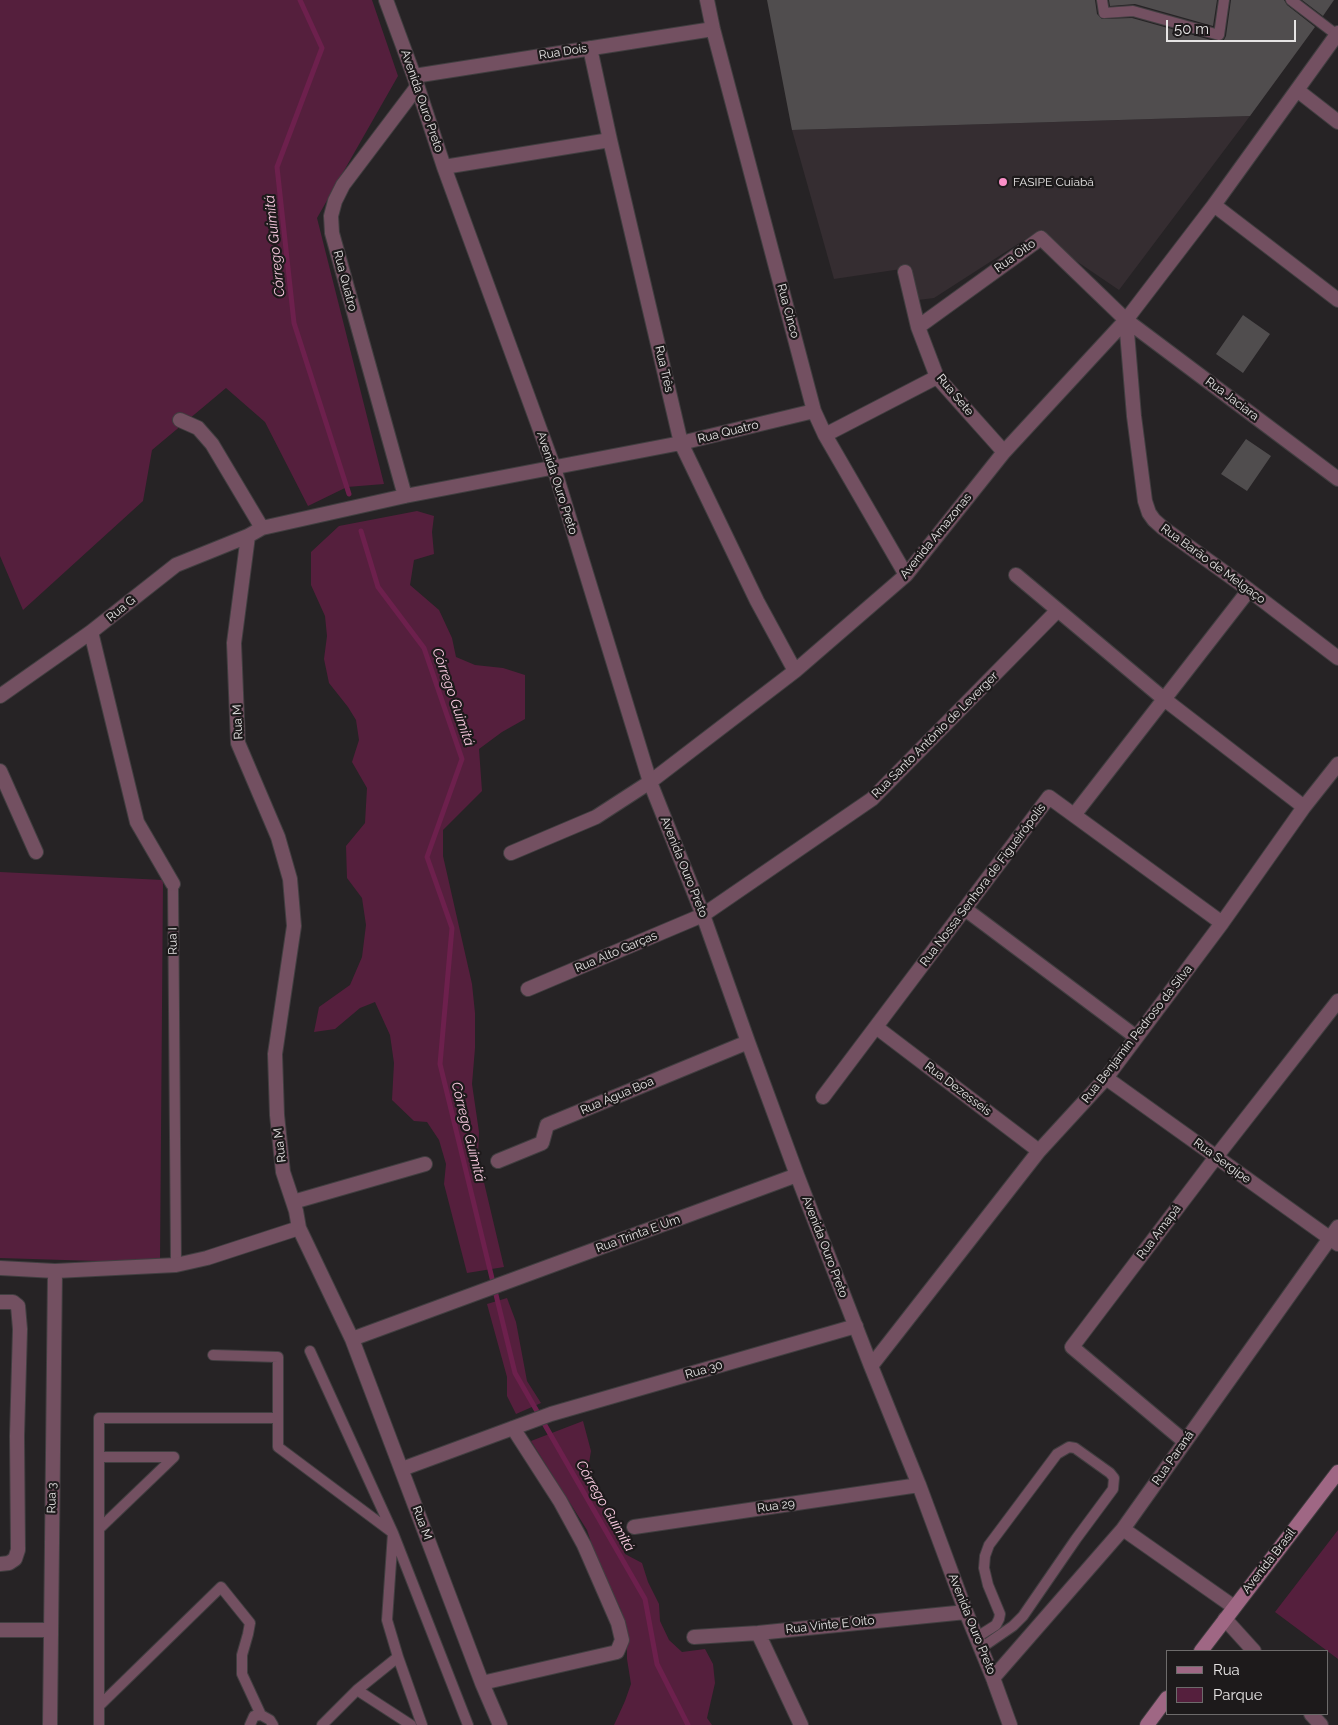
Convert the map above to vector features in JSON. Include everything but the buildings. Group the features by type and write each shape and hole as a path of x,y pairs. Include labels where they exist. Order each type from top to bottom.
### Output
{"main road":[{"name":"Avenida Brasil","path":"1202,1650 1338,1472"},
{"path":"1147,1725 1166,1699"}],"street":[{"name":"Avenida Ouro Preto","path":"386,0 444,167 554,468 650,782 703,915 797,1175 1010,1725"},
{"name":"Rua Cinco","path":"708,0 713,28 814,411 825,435 906,575"},
{"name":"Rua Dois","path":"416,82 590,48 713,28"},
{"name":"Avenida Amazonas","path":"511,853 596,817 650,782 794,671 906,575 1004,452 1126,320 1214,205 1337,34"},
{"name":"Rua Três","path":"590,48 682,443 757,602 794,671"},
{"name":"Rua Quatro","path":"405,496 332,232 331,216 335,201 343,185 416,82"},
{"path":"1296,90 1338,122"},
{"path":"444,167 610,140"},
{"path":"1214,205 1338,300"},
{"name":"Rua Oito","path":"918,327 1040,238 1126,320"},
{"name":"Rua Sete","path":"905,272 918,327 937,377 1004,452"},
{"name":"Rua Jaciara","path":"1126,320 1338,479"},
{"name":"Rua Barão de Melgaço","path":"1126,320 1134,416 1145,502 1149,513 1163,528 1249,590 1338,658"},
{"path":"825,435 937,377"},
{"name":"Rua Quatro","path":"248,536 262,528 405,496 682,443 814,411"},
{"path":"180,420 198,428 212,444 262,528"},
{"name":"Rua G","path":"0,696 91,632 176,564 248,536"},
{"name":"Rua M","path":"248,536 234,643 238,743 278,837 290,879 294,926 275,1054 277,1114 283,1172 296,1211 299,1228 352,1339 482,1683 500,1725"},
{"path":"1016,575 1164,699 1304,807"},
{"path":"1074,816 1249,590"},
{"name":"Rua Santo Antônio de Leverger","path":"703,915 872,799 1057,611"},
{"name":"Rua I","path":"91,632 137,822 173,884"},
{"name":"Rua Benjamin Pedroso da Silva","path":"871,1366 1039,1152 1106,1078 1222,923 1304,807 1338,764"},
{"path":"0,771 36,852"},
{"name":"Rua Nossa Senhora de Figueirópolis","path":"823,1097 1049,797 1222,923"},
{"path":"965,908 1136,1037"},
{"name":"Rua Alto Garças","path":"528,989 703,915"},
{"name":"Rua Amapá","path":"1184,1441 1072,1347 1216,1157 1338,1001"},
{"name":"Rua Dezesseis","path":"876,1027 1039,1152"},
{"name":"Rua Água Boa","path":"498,1161 542,1143 547,1125 748,1042"},
{"name":"Rua Sergipe","path":"1106,1078 1334,1241"},
{"path":"293,1202 425,1164"},
{"name":"Rua Trinta E Um","path":"352,1339 797,1175"},
{"name":"Rua Paraná","path":"993,1678 1123,1529 1184,1441 1334,1241 1338,1227"},
{"path":"0,1268 55,1272 176,1265 207,1258 299,1228"},
{"name":"Rua 3","path":"50,1725 55,1272"},
{"path":"0,1302 13,1302 18,1306 20,1329 17,1436 18,1550 15,1559 0,1564"},
{"name":"Rua 30","path":"402,1469 551,1414 856,1326"},
{"path":"482,1683 616,1652 622,1640 618,1623 584,1545 520,1426"},
{"name":"Rua 29","path":"634,1527 919,1486"},
{"path":"1123,1529 1234,1607"},
{"name":"Rua Vinte E Oito","path":"694,1637 758,1633 966,1612"},
{"path":"1225,1619 1253,1650"},
{"path":"0,1630 50,1630"},
{"path":"758,1633 801,1725"},
{"path":"1312,1715 1321,1725"}],"lane":[{"path":"1102,0 1104,13 1133,11 1219,35 1224,0"},
{"path":"1291,0 1337,34"},
{"name":"Rua I","path":"173,884 176,1265"},
{"path":"310,1351 393,1533 468,1725"},
{"path":"213,1355 278,1357 278,1447 393,1533"},
{"path":"99,1725 100,1418 278,1418"},
{"path":"1069,1447 1075,1448 1110,1473 1114,1478 1113,1489 1023,1616 1013,1626 979,1642 996,1625 1000,1614 988,1585 984,1568 985,1556 989,1545 1057,1454 1069,1447"},
{"path":"100,1456 174,1457 100,1528"},
{"path":"393,1533 387,1620 422,1725"},
{"path":"99,1706 220,1587 250,1623 242,1655 242,1674 260,1715"},
{"path":"322,1725 357,1690 398,1657"},
{"path":"357,1690 411,1725"},
{"path":"250,1725 254,1716 260,1715 270,1720 273,1725"}],"shaded area":[{"name":"FASIPE Cuiabá","path":"1250,116 1119,290 1035,233 934,298 918,300 908,268 834,279 792,130"}],"green space":[{"path":"0,0 372,0 398,76 317,218 384,484 347,487 308,506 265,422 226,388 152,450 143,501 23,610 0,556"},
{"path":"417,511 434,516 432,532 434,554 414,560 410,585 439,610 452,638 456,657 475,665 503,668 525,675 525,719 502,732 479,749 482,791 443,830 443,856 472,984 475,1013 475,1048 472,1084 479,1132 478,1157 504,1267 467,1273 444,1184 446,1164 439,1140 427,1122 414,1121 392,1100 394,1063 390,1035 375,1002 360,1008 335,1029 314,1032 319,1007 350,985 362,957 366,925 362,898 347,878 346,846 365,823 367,788 352,762 359,740 356,720 329,683 324,659 327,636 325,616 311,585 311,552 339,526"},
{"path":"0,872 163,880 160,1263 0,1258"},
{"path":"507,1298 516,1322 527,1381 541,1403 516,1414 507,1396 507,1377 487,1304"},
{"path":"583,1421 591,1451 589,1463 593,1479 617,1528 625,1554 642,1563 648,1582 659,1604 660,1621 669,1640 682,1652 705,1649 713,1664 715,1683 707,1718 712,1725 614,1725 631,1684 627,1659 627,1638 621,1610 598,1563 587,1530 531,1441"},
{"path":"1338,1530 1338,1659 1275,1612"}],"waterway":[{"name":"Córrego Guimitá","path":"300,0 322,48 277,167 294,323 349,494"},
{"name":"Córrego Guimitá","path":"361,531 378,587 424,648 462,759 427,857 452,928 440,1064 515,1373 645,1599 657,1664 688,1725"}],"place":[{"name":"FASIPE Cuiabá","path":"1003,182"}]}
